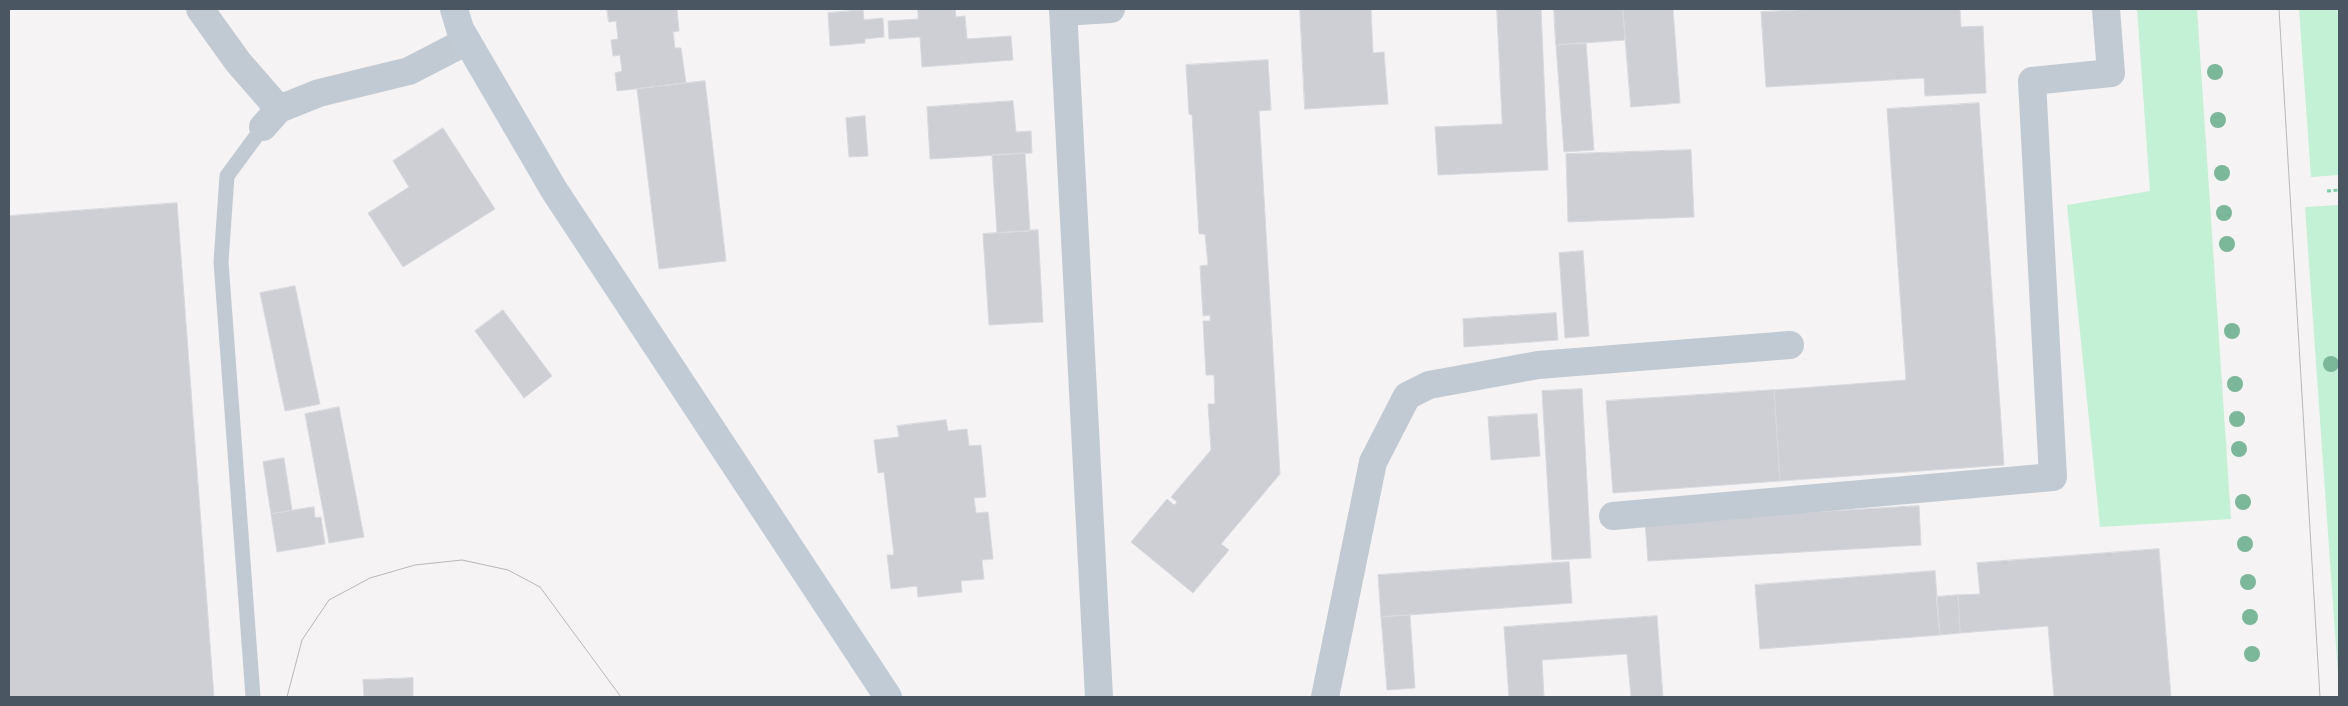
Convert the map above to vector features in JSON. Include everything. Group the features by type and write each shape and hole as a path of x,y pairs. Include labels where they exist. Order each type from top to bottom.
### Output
{"main road":[{"path":"454,9 460,29 554,190 888,697"}],"street":[{"path":"200,9 238,62 271,118 319,93 409,71 467,41"},
{"path":"1099,697 1063,10 1112,9"},
{"path":"1613,516 2053,477 2032,81 2111,73 2106,9"},
{"path":"1324,697 1374,462 1407,396 1429,385 1538,365 1790,345"}],"lane":[{"path":"253,697 221,262 227,176 271,118"}],"path":[{"path":"2327,191 2339,190"}],"green space":[{"path":"2137,9 2197,9 2231,519 2100,527 2067,205 2150,191"},
{"path":"2299,9 2339,9 2339,175 2311,177"},
{"path":"2339,205 2339,689 2305,207"}],"building":[{"path":"607,9 677,9 679,31 673,32 675,48 681,48 686,83 617,91 615,73 622,71 620,55 613,56 611,40 618,39 616,21 609,22"},
{"path":"918,9 955,9 956,17 965,16 967,39 1011,36 1013,60 922,67 920,37 889,39 888,21 918,19"},
{"path":"1300,9 1371,9 1373,53 1384,52 1388,104 1305,109"},
{"path":"1497,9 1541,9 1548,170 1438,175 1435,127 1502,124"},
{"path":"1554,9 1623,9 1625,40 1556,45"},
{"path":"1623,9 1673,9 1680,103 1631,107"},
{"path":"1818,9 1960,9 1961,27 1983,26 1986,93 1925,96 1924,78 1766,87 1761,12"},
{"path":"863,10 864,20 883,18 884,37 865,39 865,43 830,46 828,13"},
{"path":"1586,43 1594,150 1564,152 1556,45"},
{"path":"1268,60 1271,110 1259,111 1280,474 1221,544 1229,550 1193,593 1131,542 1167,499 1174,505 1177,502 1171,497 1211,450 1208,404 1215,404 1214,375 1206,375 1203,321 1210,321 1210,315 1203,316 1200,266 1208,265 1205,234 1199,234 1192,115 1189,114 1186,65"},
{"path":"705,81 726,261 659,269 637,89"},
{"path":"1013,101 1016,132 1031,131 1032,153 930,159 927,107"},
{"path":"1979,103 2004,465 1780,481 1774,390 1906,380 1887,109"},
{"path":"865,116 868,156 849,157 846,118"},
{"path":"443,128 495,209 403,267 368,213 409,187 393,161"},
{"path":"1691,150 1694,217 1568,222 1566,154"},
{"path":"1025,153 1030,231 997,233 992,155"},
{"path":"177,203 214,697 9,697 9,216"},
{"path":"1038,230 1043,322 989,325 983,234"},
{"path":"1583,251 1589,336 1565,338 1559,253"},
{"path":"295,286 320,404 285,411 260,293"},
{"path":"503,310 552,376 524,398 475,331"},
{"path":"1556,313 1558,340 1464,347 1463,319"},
{"path":"1582,389 1591,558 1552,560 1542,391"},
{"path":"1774,390 1780,481 1613,493 1606,401"},
{"path":"339,407 364,537 329,543 305,414"},
{"path":"1537,414 1540,456 1491,460 1488,417"},
{"path":"946,420 948,431 967,429 969,446 981,445 986,497 974,498 976,513 988,512 993,559 982,560 984,579 961,581 962,592 918,597 917,586 891,589 887,555 894,555 884,472 878,473 874,440 899,437 897,426"},
{"path":"284,458 292,510 271,514 263,462"},
{"path":"1919,506 1921,545 1648,561 1645,522"},
{"path":"314,507 315,518 321,517 325,544 277,552 271,514"},
{"path":"2159,549 2171,697 2054,697 2048,626 1960,633 1958,595 1980,594 1977,563"},
{"path":"1569,562 1572,603 1381,617 1378,575"},
{"path":"1935,571 1940,635 1760,649 1755,585"},
{"path":"1958,595 1960,633 1940,635 1936,597"},
{"path":"1410,615 1415,688 1387,690 1381,617"},
{"path":"1657,616 1663,697 1631,697 1627,654 1542,660 1544,697 1509,697 1504,627"},
{"path":"413,678 413,697 364,697 363,680"}],"tram line":[{"path":"2279,9 2320,697"},
{"path":"287,697 302,640 329,600 370,578 415,565 462,560 508,570 540,587 621,697"}]}
